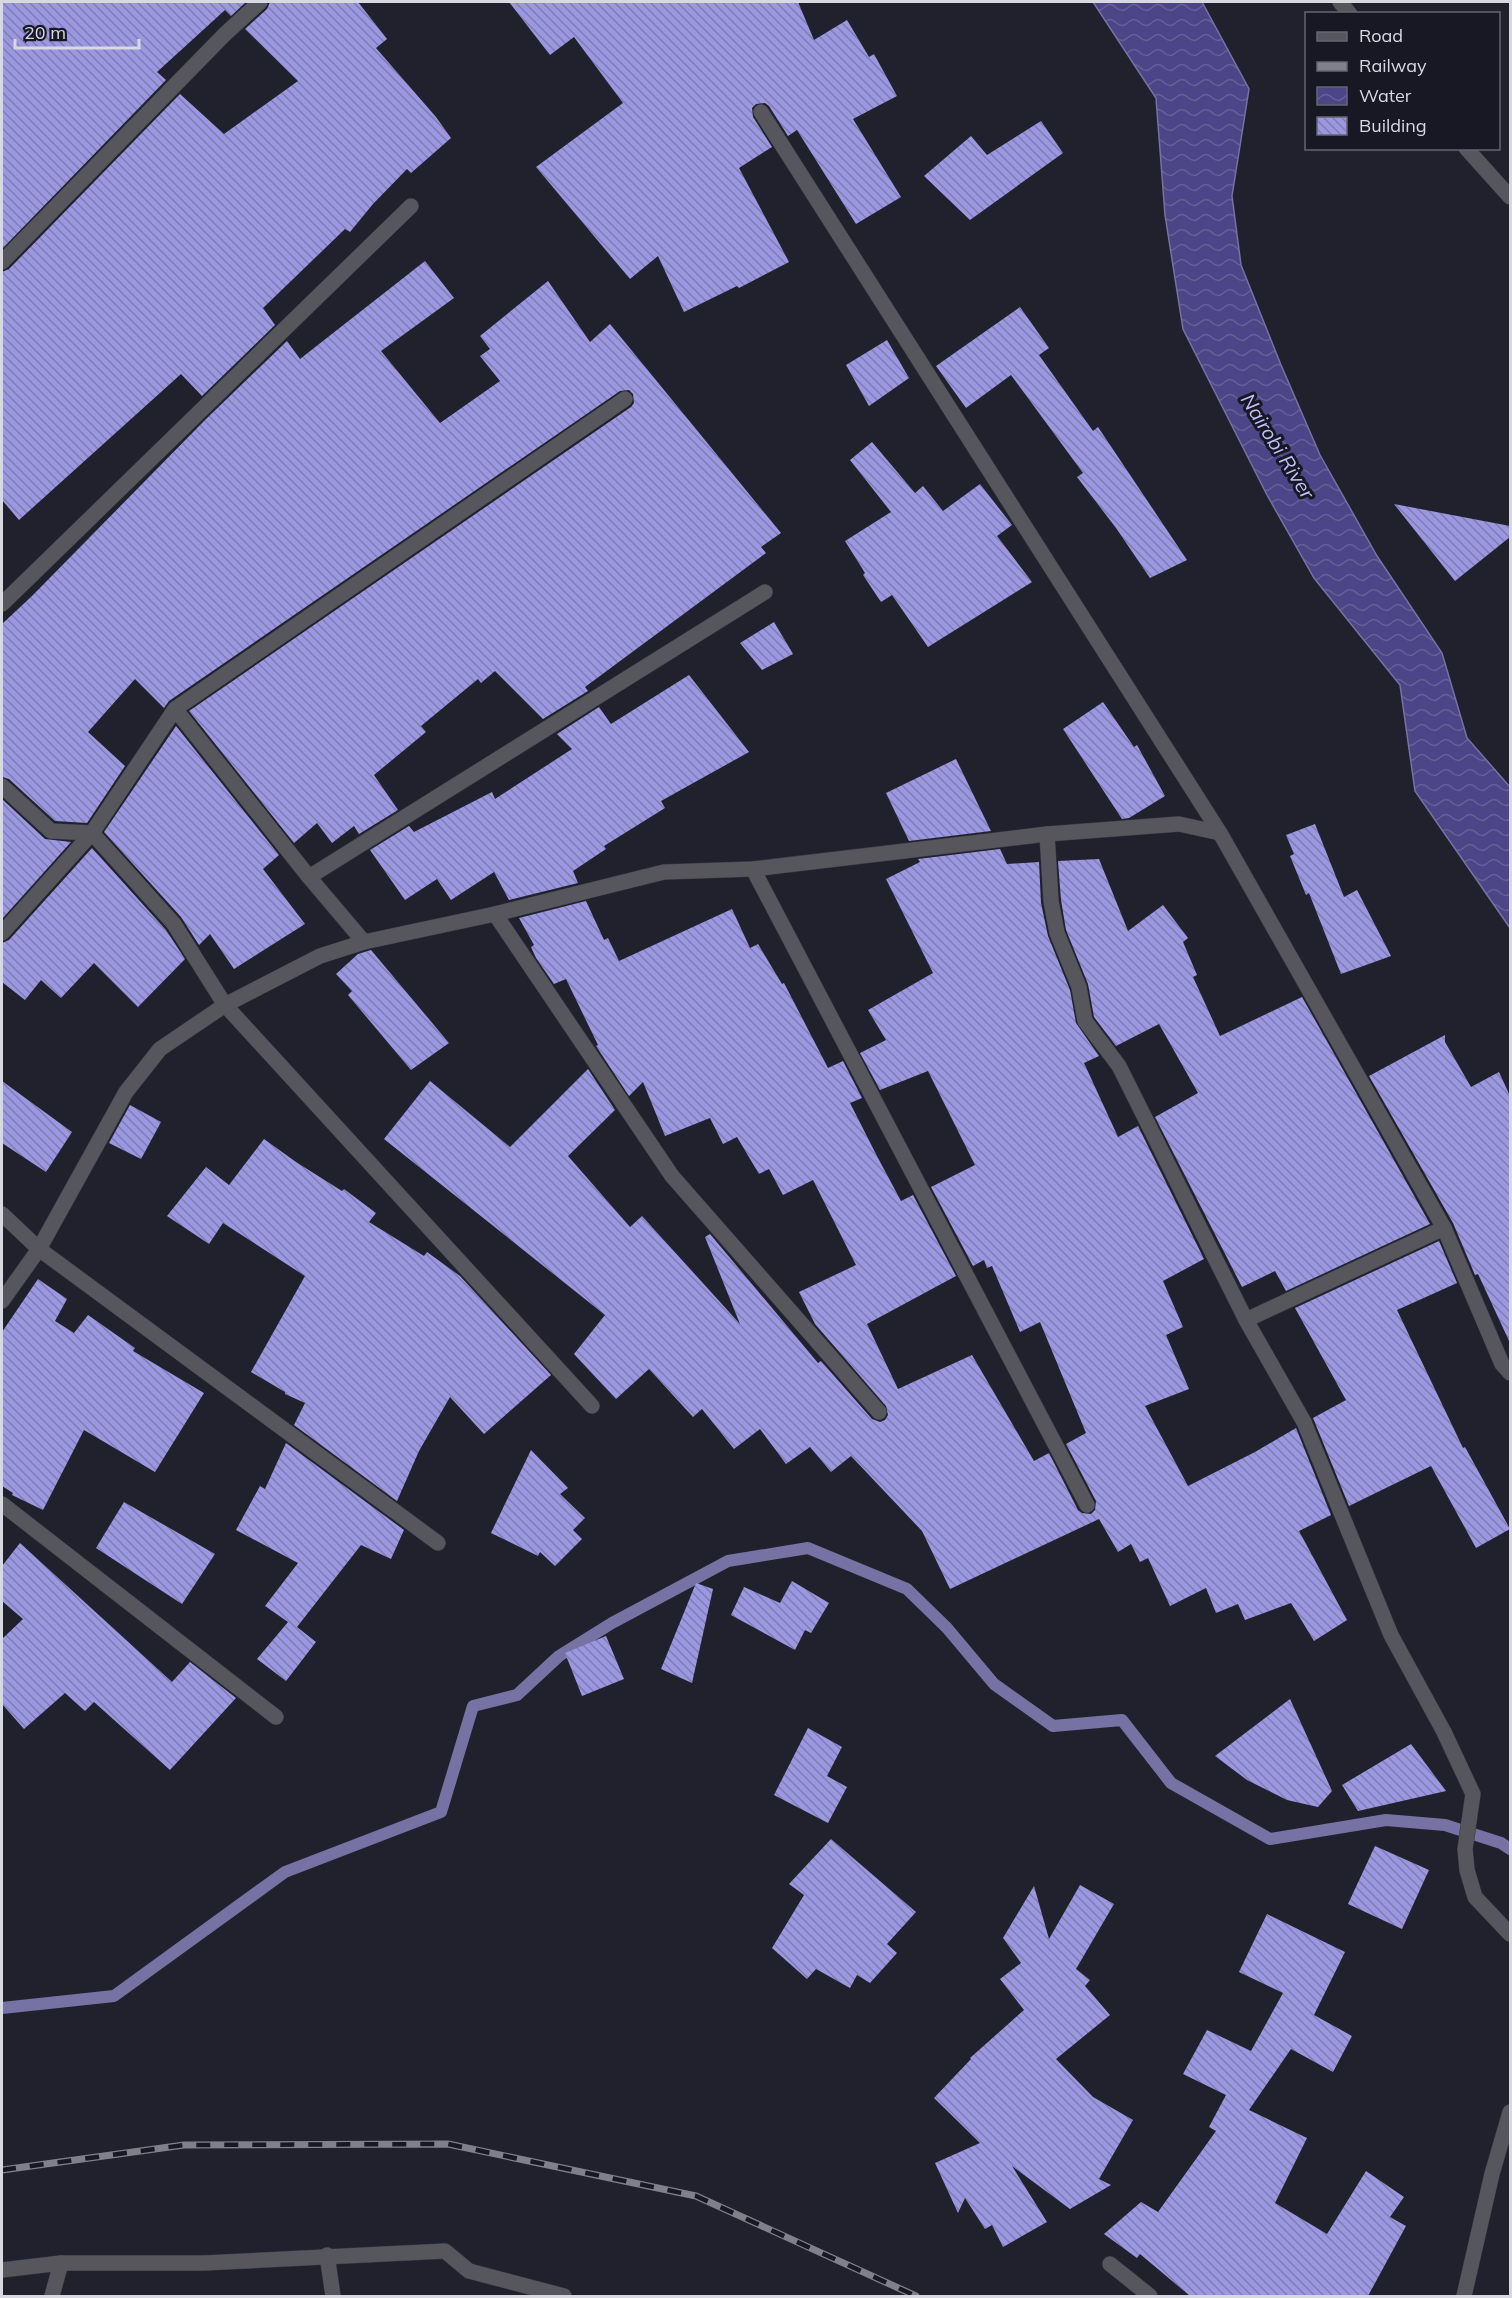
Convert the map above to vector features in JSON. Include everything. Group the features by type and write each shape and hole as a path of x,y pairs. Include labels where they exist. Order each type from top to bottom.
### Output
{"street":[{"path":"2,262 208,51 260,2"},
{"path":"761,112 1220,833 1444,1228 1502,1364 1510,1373"},
{"path":"1468,150 1510,197"},
{"path":"2,604 411,206"},
{"path":"2,933 92,833 175,709 625,399"},
{"path":"309,877 765,592"},
{"path":"175,709 364,942"},
{"path":"2,786 51,831 92,833 174,924 225,1005 592,1406"},
{"path":"2,1301 39,1249 126,1092 160,1049 225,1005 320,956 364,942 495,914 664,872 753,869 1047,834 1179,824 1220,833"},
{"path":"1047,834 1051,901 1057,933 1078,987 1085,1021 1119,1066 1245,1320 1304,1422 1390,1635 1444,1732 1473,1794 1465,1849 1467,1870 1475,1897 1510,1934"},
{"path":"753,869 1087,1505"},
{"path":"495,914 672,1176 879,1412"},
{"path":"2,1214 39,1249 438,1543"},
{"path":"1245,1320 1444,1228"},
{"path":"2,1504 276,1717"},
{"path":"1464,2296 1492,2174 1510,2112"},
{"path":"2,2270 61,2263 204,2263 327,2255 445,2251 469,2271 564,2296"},
{"path":"327,2255 333,2296"},
{"path":"52,2296 61,2263"},
{"path":"1110,2264 1150,2296"}],"water":[{"name":"Nairobi River","path":"1093,2 1202,2 1249,89 1232,196 1241,265 1320,455 1377,556 1442,653 1467,738 1510,787 1510,928 1415,791 1400,685 1314,578 1267,495 1183,329 1165,215 1156,98"}],"building":[{"path":"2,2 246,2 231,16 225,10 157,72 166,80 2,249"},
{"path":"270,2 358,2 387,39 376,48 436,117 451,138 411,173 407,169 350,232 345,229 263,308 275,325 202,396 181,374 19,520 2,500 2,272 9,269 180,94 224,134 298,81 245,29 267,9"},
{"path":"509,2 798,2 814,40 847,20 869,57 874,54 897,96 853,119 901,197 856,224 797,130 788,136 769,106 765,103 756,104 752,108 753,117 772,147 739,168 789,262 739,288 737,286 684,312 658,256 630,279 536,167 623,103 574,37 550,55"},
{"path":"1041,121 1063,153 970,220 924,176 971,136 987,155"},
{"path":"425,261 454,298 381,351 440,423 500,381 480,356 490,349 480,336 548,281 590,342 610,324 781,533 761,547 766,553 585,687 588,691 543,719 495,671 481,683 478,679 421,726 426,732 374,775 398,810 359,834 354,826 332,843 317,823 294,843 189,711 631,407 634,403 633,394 629,390 620,391 169,701 164,708 135,679 88,732 125,766 87,823 55,821 9,779 2,777 2,624 287,341 300,359"},
{"path":"1020,307 1049,348 1039,355 1093,431 1098,427 1187,560 1150,578 1077,477 1083,473 1011,375 966,408 936,366"},
{"path":"887,340 909,378 869,406 846,365"},
{"path":"872,442 915,493 923,486 943,511 980,484 1012,525 997,536 1032,582 928,647 892,595 881,602 845,541 891,512 850,460"},
{"path":"1394,504 1510,526 1510,537 1455,581"},
{"path":"774,622 793,654 762,670 740,643"},
{"path":"689,675 749,752 661,801 665,808 604,846 606,849 573,871 578,883 509,900 494,872 451,900 437,879 405,900 370,850 409,826 414,832 492,792 495,799 572,749 557,734 599,707 611,724"},
{"path":"1103,702 1134,747 1137,745 1165,796 1129,818 1122,819 1063,729"},
{"path":"176,726 279,855 263,869 305,924 234,969 210,934 199,945 181,917 104,832"},
{"path":"956,759 991,831 909,841 886,793"},
{"path":"2,799 45,839 71,842 2,919"},
{"path":"1315,824 1344,897 1357,890 1391,956 1341,974 1309,893 1306,895 1290,856 1294,854 1286,835"},
{"path":"92,848 166,930 185,959 138,1007 94,963 61,998 41,980 25,1000 2,982 2,943 9,940"},
{"path":"1000,849 1007,864 1039,862 1041,903 1048,936 1070,990 1076,1023 1099,1056 1084,1063 1118,1137 1138,1126 1204,1259 1163,1281 1183,1327 1166,1335 1189,1389 1145,1406 1188,1486 1296,1428 1331,1515 1299,1531 1347,1620 1314,1641 1291,1603 1245,1620 1238,1604 1216,1613 1206,1588 1170,1606 1148,1558 1140,1562 1131,1544 1118,1552 1099,1519 950,1589 922,1531 851,1456 831,1472 810,1447 786,1464 760,1429 734,1449 702,1409 693,1417 649,1369 616,1399 574,1354 605,1315 384,1139 430,1081 510,1147 588,1069 615,1110 568,1156 630,1227 642,1216 740,1324 705,1237 710,1234 818,1363 821,1361 872,1419 880,1422 885,1420 888,1415 886,1406 815,1324 799,1292 856,1265 813,1180 783,1195 769,1169 759,1174 737,1137 723,1144 710,1118 665,1136 643,1082 629,1096 596,1046 598,1045 566,979 554,984 536,958 531,947 534,945 519,918 586,901 604,940 608,938 619,961 732,909 750,948 758,944 782,984 784,983 828,1068 843,1061 862,1098 850,1103 878,1158 901,1201 913,1195 956,1276 867,1324 898,1389 972,1355 1034,1461 1049,1453 1078,1510 1091,1514 1095,1510 1096,1501 1066,1444 1086,1433 1040,1322 1020,1332 992,1266 987,1268 984,1260 973,1266 931,1187 975,1165 928,1071 880,1090 860,1053 886,1040 868,1010 933,973 886,879 920,862 918,859"},
{"path":"1099,859 1128,931 1163,905 1188,938 1183,942 1197,975 1193,977 1220,1036 1302,997 1430,1224 1286,1291 1275,1271 1242,1287 1155,1117 1198,1093 1159,1024 1116,1046 1094,1017 1088,984 1066,930 1058,861"},
{"path":"371,950 449,1043 411,1070 348,995 352,991 336,974 358,954"},
{"path":"1445,1035 1445,1042 1471,1087 1499,1072 1510,1096 1510,1343 1478,1274 1475,1275 1453,1223 1369,1076"},
{"path":"2,1081 72,1132 46,1172 2,1143"},
{"path":"130,1105 161,1122 141,1159 109,1143"},
{"path":"264,1139 342,1191 344,1189 376,1213 369,1222 424,1256 427,1252 460,1276 551,1375 484,1434 450,1397 419,1451 397,1501 294,1425 305,1403 285,1394 251,1372 305,1276 223,1223 209,1244 167,1216 206,1167 229,1185"},
{"path":"1439,1241 1457,1283 1397,1310 1463,1448 1465,1447 1510,1529 1476,1548 1431,1466 1349,1506 1313,1418 1346,1400 1295,1308"},
{"path":"38,1279 67,1299 55,1321 74,1333 88,1315 135,1348 133,1351 204,1393 155,1472 84,1430 43,1510 12,1495 13,1493 2,1486 2,1332"},
{"path":"286,1443 404,1530 391,1559 361,1545 297,1627 316,1642 286,1681 257,1659 288,1622 265,1606 298,1563 236,1530 260,1486 265,1489"},
{"path":"531,1450 568,1488 560,1494 585,1518 573,1530 582,1539 555,1566 540,1552 538,1556 491,1533"},
{"path":"124,1502 215,1554 182,1604 96,1548"},
{"path":"20,1543 172,1682 190,1662 236,1698 170,1770 94,1702 85,1711 65,1693 24,1729 2,1704 2,1639 23,1619 2,1601 2,1566"},
{"path":"792,1581 829,1603 811,1633 805,1630 795,1650 731,1615 744,1587 780,1603"},
{"path":"696,1583 713,1589 692,1683 661,1669"},
{"path":"606,1636 624,1679 582,1696 565,1653"},
{"path":"1290,1699 1332,1791 1318,1807 1287,1800 1247,1780 1215,1756"},
{"path":"808,1728 842,1747 827,1776 847,1787 828,1823 774,1795"},
{"path":"1411,1744 1446,1791 1358,1811 1342,1785"},
{"path":"831,1839 916,1912 887,1944 897,1953 870,1983 857,1975 850,1988 816,1969 807,1979 772,1948 804,1895 789,1884"},
{"path":"1375,1846 1429,1870 1402,1929 1348,1904"},
{"path":"1080,1885 1114,1904 1076,1969 1090,1980 1085,1986 1110,2015 1056,2059 1093,2097 1133,2120 1099,2179 1111,2185 1070,2209 1012,2166 1047,2222 1003,2247 992,2225 985,2229 965,2198 958,2213 935,2163 980,2143 934,2098 970,2058 1024,2010 1000,1979 1021,1963 1003,1938 1034,1886 1049,1939"},
{"path":"1267,1914 1345,1952 1314,2015 1352,2036 1333,2072 1291,2049 1249,2110 1307,2138 1275,2203 1327,2234 1366,2171 1404,2197 1390,2217 1406,2226 1368,2296 1190,2296 1140,2254 1137,2258 1104,2234 1141,2202 1158,2212 1216,2131 1209,2127 1226,2095 1183,2074 1207,2030 1251,2051 1283,1993 1239,1972"}],"waterway":[{"path":"2,2008 114,1996 285,1872 441,1812 473,1706 517,1695 559,1656 612,1623 728,1561 808,1548 907,1589 947,1628 994,1684 1053,1726 1122,1720 1171,1783 1270,1839 1386,1820 1445,1825 1501,1843 1510,1849"}],"railway":[{"path":"2,2170 184,2145 448,2144 696,2196 916,2296"}]}
